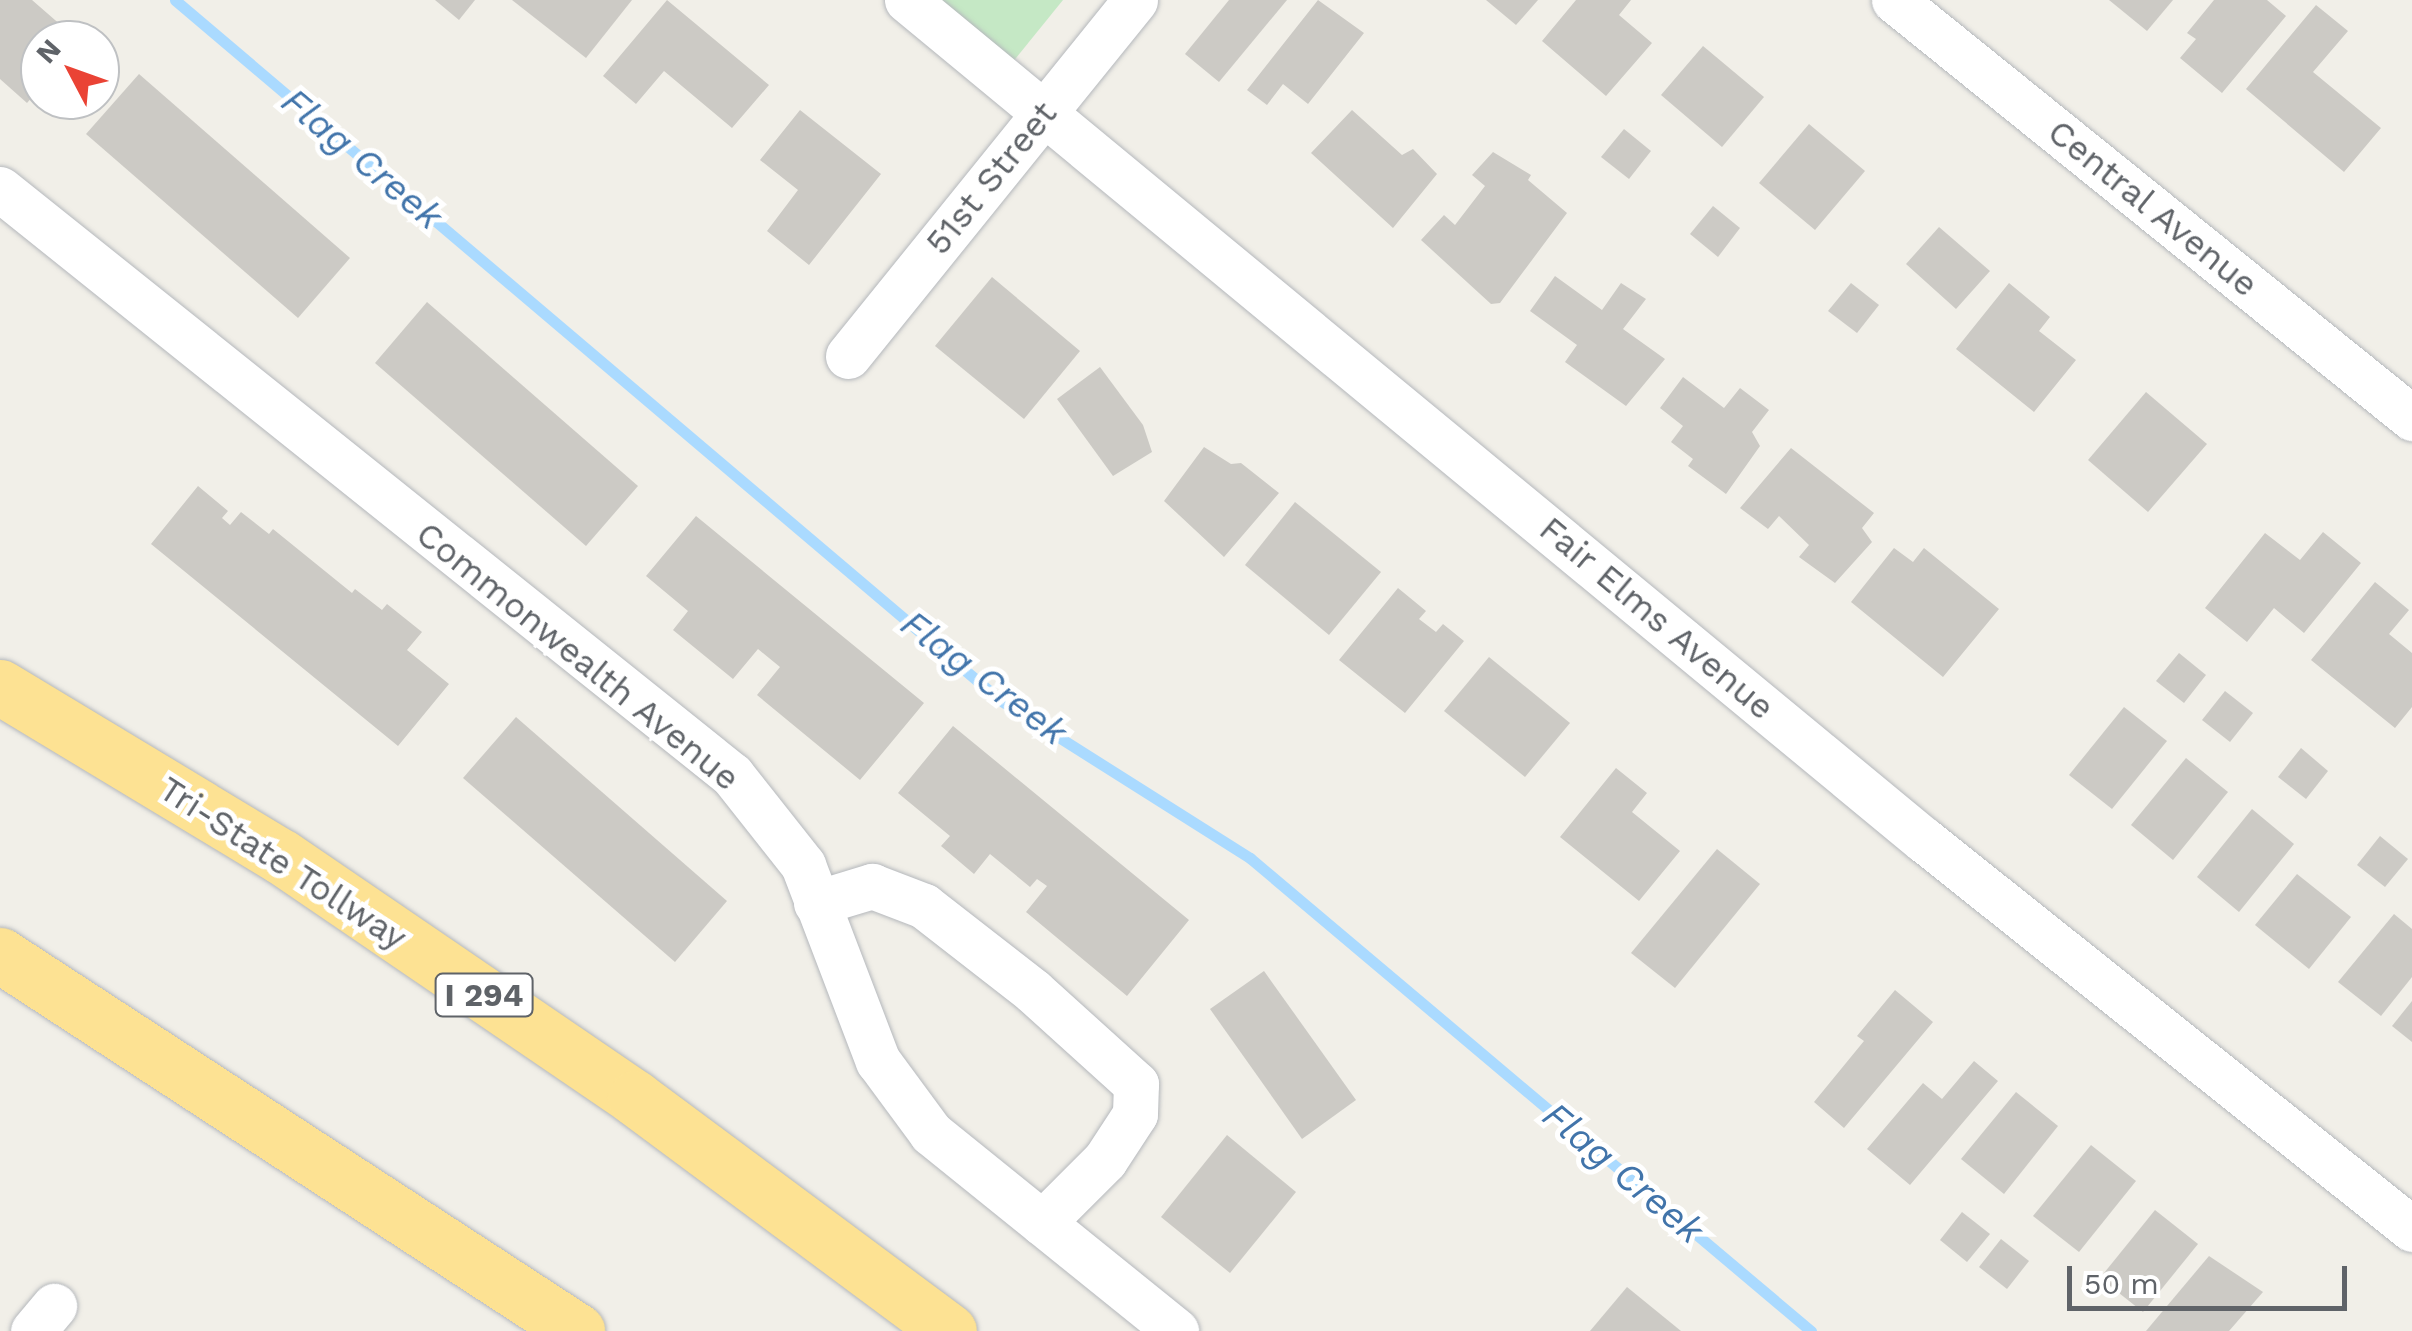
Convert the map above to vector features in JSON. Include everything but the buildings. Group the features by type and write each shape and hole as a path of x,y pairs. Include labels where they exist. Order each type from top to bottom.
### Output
{"highway":[{"name":"Tri-State Tollway","path":"0,687 282,858 635,1098 949,1331"},
{"path":"0,955 577,1331"}],"street":[{"name":"Fair Elms Avenue","path":"907,0 1046,110 1924,840 2412,1229"},
{"name":"51st Street","path":"848,356 1135,0"},
{"name":"Central Avenue","path":"1894,0 2412,418"},
{"name":"Commonwealth Avenue","path":"0,189 732,775 802,865 878,1061 931,1133 1176,1331"},
{"path":"816,902 872,886 924,906 1033,991 1136,1084 1134,1114 1105,1160 1042,1223"}],"green space":[{"path":"935,0 1063,0 1012,63"}],"waterway":[{"name":"Flag Creek","path":"175,0 1000,700 1250,858 1811,1331"}]}
